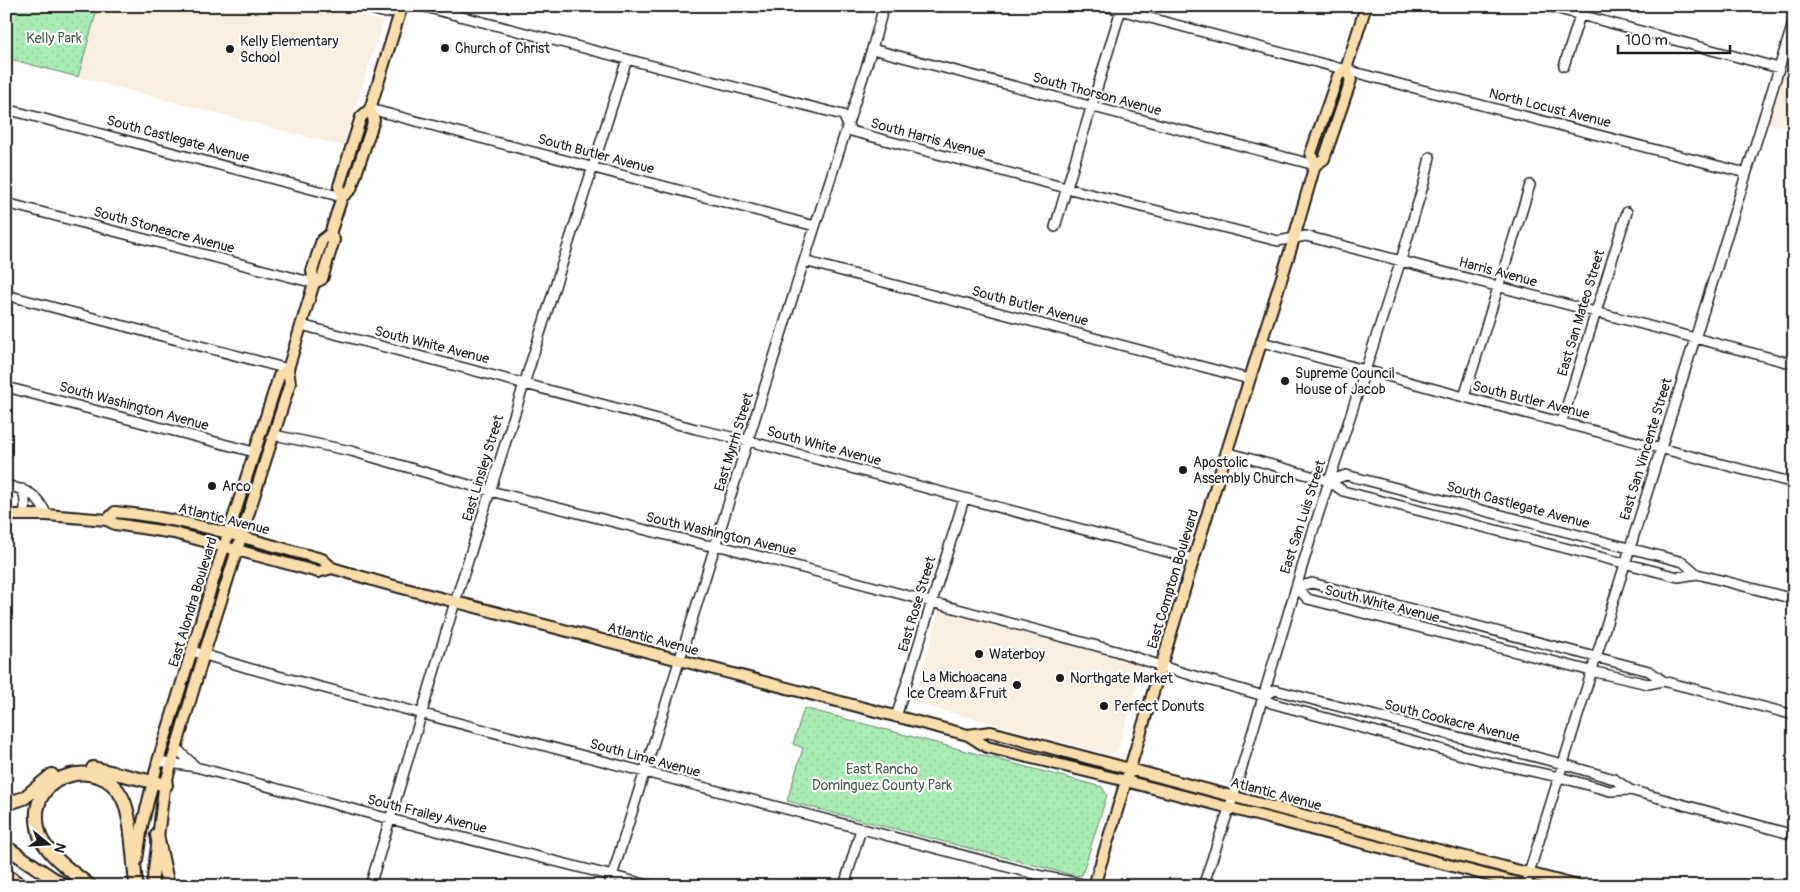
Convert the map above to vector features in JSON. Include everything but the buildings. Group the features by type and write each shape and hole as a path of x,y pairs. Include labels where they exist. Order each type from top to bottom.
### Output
{"highway":[{"path":"6,804 24,798 52,775 71,767 98,769 166,785"},
{"path":"90,886 56,858 38,832 36,813 41,797 50,785 63,776 75,773 102,778 121,795 127,808 136,885"},
{"path":"157,835 168,886"},
{"path":"6,847 64,886"},
{"path":"6,875 22,886"}],"main road":[{"name":"East Compton Boulevard","path":"1093,886 1315,165 1324,159 1351,80 1346,70 1366,6"},
{"name":"East Alondra Boulevard","path":"152,886 157,835 166,785 176,748 290,383 288,369 314,283 312,271 322,240 330,234 342,197 351,189 374,120 370,109 402,8"},
{"name":"East Alondra Boulevard","path":"136,885 142,826 158,761 279,376 288,369"},
{"name":"Atlantic Avenue","path":"107,520 115,512 139,514 182,522 322,559 332,568 455,602 968,735 987,747 1126,781 1526,885"},
{"name":"Atlantic Avenue","path":"6,515 47,515 107,520 115,524 174,534 318,572 332,568"},
{"name":"Atlantic Avenue","path":"968,735 991,732 1578,886"}],"street":[{"path":"358,6 386,13 414,6"},
{"name":"South Harris Avenue","path":"421,6 843,115 851,131 1276,241 1294,238"},
{"name":"North Locust Avenue","path":"1105,6 1122,8 1346,70 1746,172"},
{"path":"1547,6 1582,11 1779,68"},
{"name":"East Myrrh Street","path":"609,886 872,49 882,7"},
{"path":"1055,227 1122,8"},
{"path":"1564,66 1582,11"},
{"name":"East San Vincente Street","path":"1526,885 1528,873 1624,563 1794,20"},
{"name":"South Thorson Avenue","path":"872,49 1315,165"},
{"name":"East Linsley Street","path":"370,886 455,602 627,59"},
{"name":"South Castlegate Avenue","path":"6,109 342,197"},
{"name":"South Butler Avenue","path":"370,109 815,226"},
{"name":"East San Luis Street","path":"1203,886 1233,797 1329,481 1401,260 1430,157"},
{"path":"1464,397 1530,185"},
{"name":"South Stoneacre Avenue","path":"6,203 314,283"},
{"name":"East San Mateo Street","path":"1562,422 1627,212"},
{"name":"Harris Avenue","path":"1294,238 1306,236 1695,338"},
{"name":"South Butler Avenue","path":"804,261 1249,379"},
{"path":"6,295 288,369"},
{"name":"South White Avenue","path":"301,325 1194,559"},
{"path":"1695,338 1794,364"},
{"name":"South Butler Avenue","path":"1262,342 1365,371 1794,483"},
{"name":"South Washington Avenue","path":"6,386 254,452"},
{"name":"South Washington Avenue","path":"274,435 351,452 490,491 932,602 1116,651 1161,665"},
{"name":"South Castlegate Avenue","path":"1226,452 1329,481 1342,491 1678,577 1697,574 1794,599"},
{"name":"South Castlegate Avenue","path":"1329,481 1346,475 1683,562 1697,574"},
{"path":"6,485 28,490 41,501 47,515"},
{"path":"22,489 25,495 26,506 24,515"},
{"name":"East Rose Street","path":"896,717 964,499"},
{"name":"South White Avenue","path":"1663,681 1648,684 1591,672 1308,600 1296,587 1312,583 1649,671 1663,681 1794,715"},
{"name":"South Lime Avenue","path":"192,651 248,668 861,829 1042,876 1093,886"},
{"name":"South Cookacre Avenue","path":"1161,665 1264,696 1271,703 1484,761 1559,777 1610,791 1630,790 1794,835"},
{"name":"South Cookacre Avenue","path":"1264,696 1275,690 1563,764 1614,779 1630,790"},
{"name":"South Frailey Avenue","path":"176,748 196,767"},
{"name":"South Frailey Avenue","path":"158,761 196,767 652,886"},
{"path":"844,886 861,829"}],"shaded area":[{"name":"Kelly Elementary School","path":"98,6 329,6 383,21 343,146 78,77"},
{"path":"1794,20 1794,129 1762,121"},
{"path":"940,610 1140,664 1142,670 1118,750 1110,755 915,703 914,697"}],"green space":[{"name":"Kelly Park","path":"6,6 98,6 78,77 6,58"},
{"name":"East Rancho Dominguez County Park","path":"804,708 1102,787 1107,795 1082,875 1076,876 787,801 803,748 793,744"}],"place":[{"name":"Church of Christ","path":"445,48"},
{"name":"Kelly Elementary School","path":"230,49"},
{"name":"Supreme Council House of Jacob","path":"1285,381"},
{"name":"Apostolic Assembly Church","path":"1183,470"},
{"name":"Arco","path":"212,486"},
{"name":"Waterboy","path":"979,654"},
{"name":"Northgate Market","path":"1060,678"},
{"name":"La Michoacana Ice Cream &Fruit","path":"1017,685"},
{"name":"Perfect Donuts","path":"1104,706"}]}
